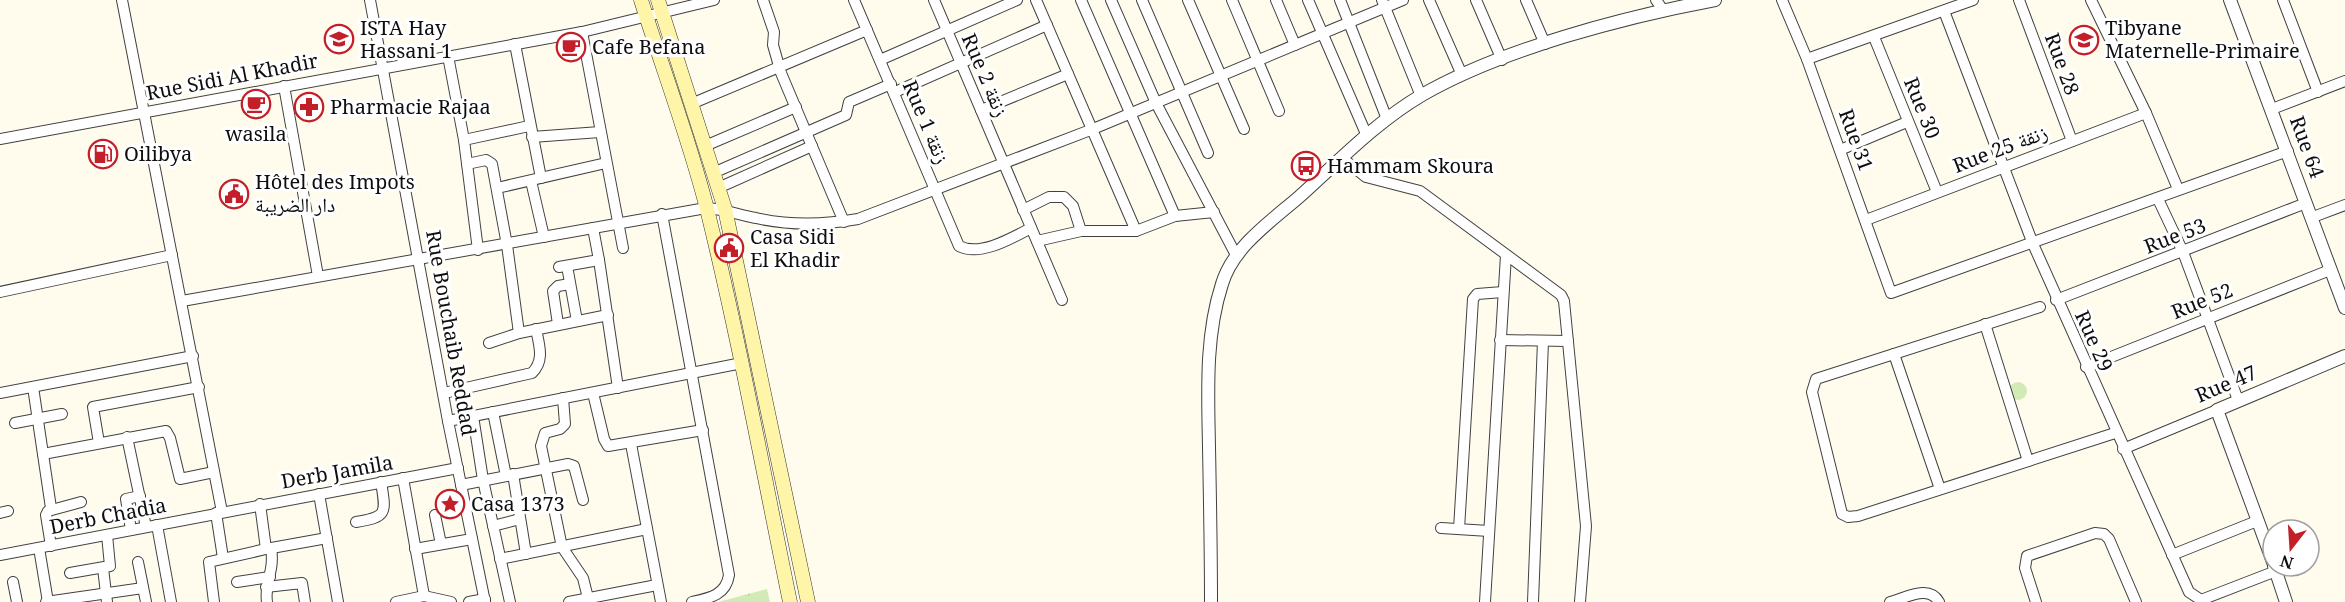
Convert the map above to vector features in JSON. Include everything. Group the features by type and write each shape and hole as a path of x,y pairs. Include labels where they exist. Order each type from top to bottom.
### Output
{"main road":[{"path":"641,0 706,208 742,363 790,602"},
{"path":"661,6 725,209 808,602"}],"street":[{"path":"122,0 199,387 214,472 223,558"},
{"name":"Rue Bouchaib Reddad","path":"370,0 448,421 485,600"},
{"name":"Rue Sidi Al Khadir","path":"0,139 384,66 582,32 647,17 661,6 714,0"},
{"path":"763,0 774,32 773,45 780,67 844,222"},
{"name":"Rue 1 زنقة","path":"854,0 935,190 1156,103 1350,22 1383,4 1403,0"},
{"name":"Rue 2 زنقة","path":"934,0 1062,300"},
{"path":"880,60 1017,0"},
{"path":"1036,0 1136,231"},
{"path":"1081,0 1175,216"},
{"path":"1111,0 1156,103 1236,255"},
{"path":"1142,0 1208,153"},
{"path":"1188,0 1244,129"},
{"path":"1232,0 1279,111"},
{"path":"1276,0 1295,45"},
{"path":"1308,0 1367,136"},
{"path":"1340,0 1387,119"},
{"path":"1429,0 1462,75"},
{"path":"1476,0 1502,60"},
{"path":"1526,0 1545,44"},
{"path":"1211,602 1209,372 1216,306 1222,282 1236,255 1367,136 1421,96 1462,75 1659,5 1715,0"},
{"name":"Rue 31","path":"1782,0 1807,59 1891,293 2033,244"},
{"path":"1807,59 1973,0"},
{"name":"Rue 28","path":"2019,0 2072,141"},
{"path":"2091,0 2146,113 2178,189"},
{"name":"Rue 64","path":"2230,0 2331,270 2341,282 2345,308"},
{"path":"2283,0 2318,92"},
{"path":"1383,4 1421,96"},
{"name":"Rue 29","path":"1944,11 2056,300 2189,592 2201,600 2261,572"},
{"path":"713,173 846,114 849,102 961,64 1047,25"},
{"path":"691,104 867,30"},
{"path":"582,32 623,248"},
{"name":"Rue 30","path":"1874,37 1937,192"},
{"path":"515,44 531,131 544,237"},
{"path":"448,56 464,140 478,250"},
{"path":"981,110 1068,74"},
{"path":"2272,109 2345,81"},
{"path":"284,86 318,276"},
{"path":"705,146 796,107"},
{"name":"Rue 25 زنقة","path":"1866,220 2146,113"},
{"path":"1840,150 1907,122"},
{"path":"464,140 531,131 600,132"},
{"path":"718,188 812,146"},
{"path":"2033,244 2158,199 2178,189 2288,151"},
{"path":"1342,158 1366,177 1420,191 1561,296 1564,301 1586,526 1580,602"},
{"path":"467,164 486,160 491,163 507,245 519,333"},
{"path":"496,188 606,163"},
{"path":"182,301 706,208 725,209 755,218 796,225 844,222 880,213 935,190 958,246 965,249 1002,242 1031,228"},
{"path":"1023,210 1049,197 1064,197 1073,206 1081,231"},
{"path":"2158,199 2183,252 2238,400"},
{"name":"Rue 53","path":"2056,300 2306,203"},
{"path":"2313,217 2345,205"},
{"path":"1037,241 1081,231 1136,231 1175,216 1214,212"},
{"path":"662,214 729,574 725,588 719,593 692,602"},
{"path":"593,228 618,388"},
{"path":"0,292 172,255"},
{"path":"1485,602 1506,255"},
{"path":"577,321 570,284 563,267 599,260"},
{"name":"Rue 52","path":"2086,367 2331,270"},
{"path":"558,324 553,291 558,286 570,284"},
{"path":"1460,529 1473,299 1477,294 1503,292"},
{"path":"2040,307 1822,376 1812,384 1812,392 1843,516 1858,516 2115,433"},
{"path":"489,344 519,333 608,315"},
{"path":"1985,324 2028,461"},
{"path":"444,393 532,373 541,357 536,329"},
{"path":"1500,340 1568,341"},
{"path":"1533,602 1544,341"},
{"path":"1894,354 1940,489"},
{"path":"0,393 193,356"},
{"name":"Rue 47","path":"2123,449 2345,356"},
{"path":"448,421 742,363"},
{"path":"33,387 51,508"},
{"path":"99,443 93,406 199,387"},
{"path":"593,393 606,444 612,447 703,430"},
{"path":"563,398 565,424 560,429 545,433 542,441 562,547 583,578 588,598"},
{"path":"2217,410 2261,529"},
{"path":"493,412 510,475 526,554"},
{"path":"15,423 62,414"},
{"path":"473,416 483,480 510,602"},
{"path":"43,454 166,431 170,438 180,479 214,472"},
{"path":"127,437 140,496 151,526 171,602"},
{"path":"632,444 661,602"},
{"path":"461,485 568,464 574,466 583,500"},
{"name":"Derb Jamila","path":"219,512 458,468"},
{"path":"403,478 424,596"},
{"path":"356,522 375,519 382,514 385,506 381,482"},
{"path":"318,494 338,602"},
{"path":"131,530 126,499 140,496"},
{"path":"51,546 46,515 51,508 81,502"},
{"path":"260,504 268,548 273,562 268,582 267,602"},
{"name":"Derb Chadia","path":"0,555 219,512"},
{"path":"435,515 441,544"},
{"path":"493,526 520,519"},
{"path":"2172,555 2258,521"},
{"path":"1441,528 1489,531"},
{"path":"500,559 647,529"},
{"path":"2036,602 2025,568 2027,556 2095,532 2104,534 2109,539 2136,602"},
{"path":"70,573 111,566 106,535"},
{"path":"214,602 208,563 268,548 327,538"},
{"path":"415,549 472,539"},
{"path":"39,548 48,602 107,598 143,588"},
{"path":"138,562 146,602"},
{"path":"103,568 107,598"},
{"path":"2278,578 2286,602"},
{"path":"13,582 17,602"},
{"path":"237,582 301,583 305,602"},
{"path":"569,602 657,585"},
{"path":"1890,602 1928,592 1935,595 1939,602"},
{"path":"396,602 424,596 451,602"},
{"path":"469,602 485,600"}],"green space":[{"path":"2018,382 2024,385 2027,391 2024,397 2018,400 2012,397 2009,391 2012,385"},
{"path":"767,589 770,602 718,602"}],"place":[{"name":"ISTA Hay Hassani 1","path":"339,39"},
{"name":"Tibyane Maternelle-Primaire","path":"2084,40"},
{"name":"Cafe Befana","path":"571,47"},
{"name":"wasila","path":"256,104"},
{"name":"Pharmacie Rajaa","path":"309,107"},
{"name":"Oilibya","path":"103,154"},
{"name":"Hammam Skoura","path":"1306,166"},
{"name":"Hôtel des Impots دار الضريبة","path":"234,194"},
{"name":"Casa Sidi El Khadir","path":"729,248"},
{"name":"Casa 1373","path":"450,504"}]}
